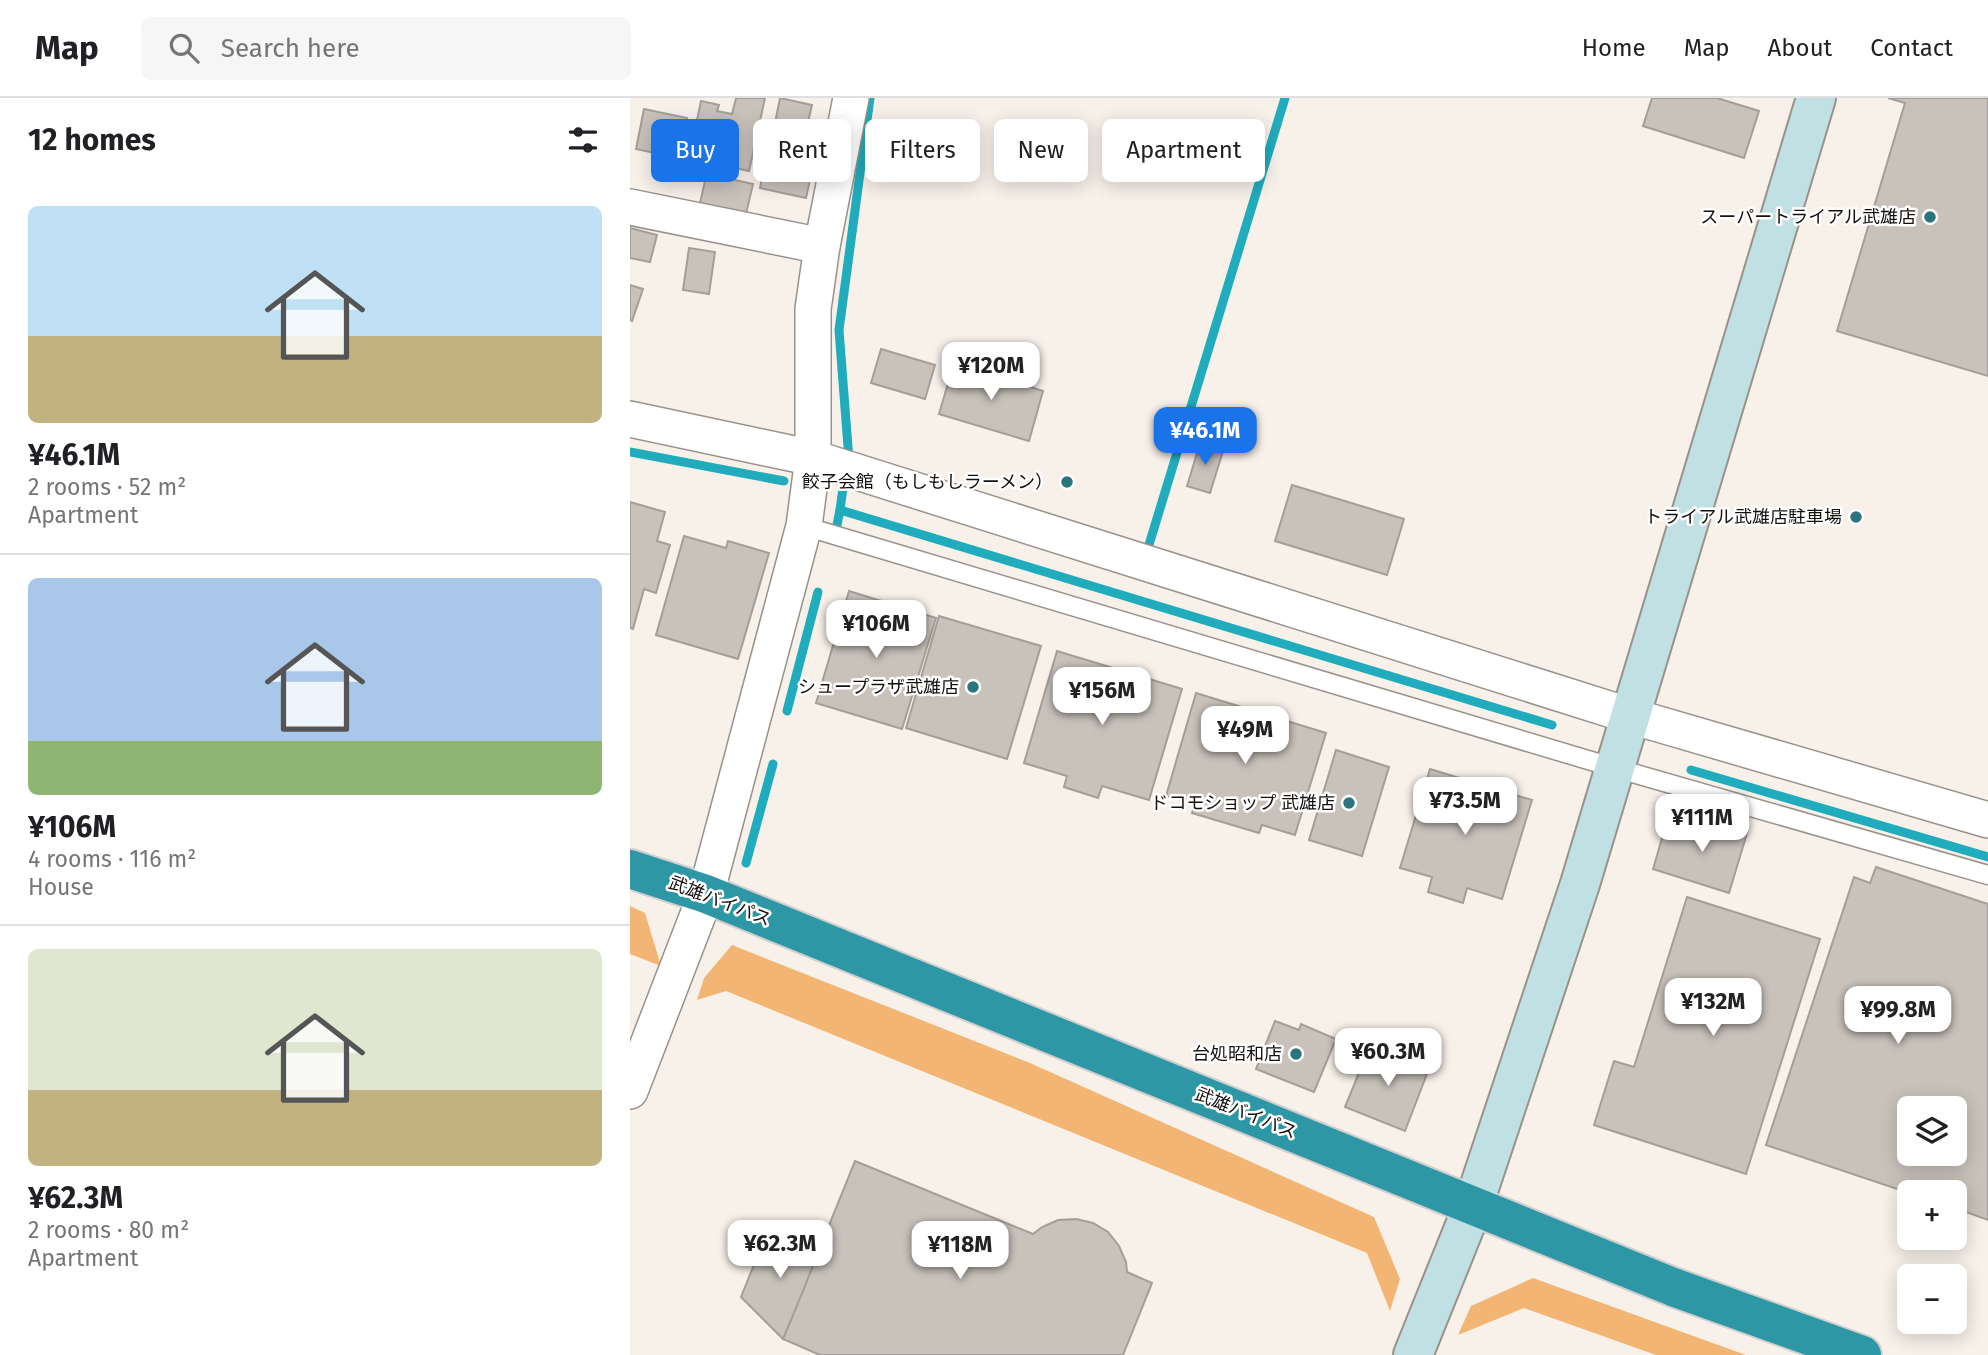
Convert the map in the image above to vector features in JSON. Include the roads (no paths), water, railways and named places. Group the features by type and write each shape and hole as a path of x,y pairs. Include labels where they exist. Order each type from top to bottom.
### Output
{"highway":[{"name":"武雄バイパス","path":"630,869 706,894 1673,1287 1862,1355"}],"street":[{"path":"630,1091 706,894 804,526 813,458 813,309 822,246 851,98"},
{"path":"1413,1355 1473,1206 1580,884 1816,98"},
{"path":"630,207 822,246"},
{"path":"630,419 813,458 1631,716 1988,820"}],"lane":[{"path":"804,526 1615,768 1988,875"}],"waterway":[{"path":"849,460 839,330 870,98"},
{"path":"1148,548 1285,98"},
{"path":"630,452 784,481"},
{"path":"843,488 840,510 1552,725"},
{"path":"837,525 840,510"},
{"path":"787,711 818,592"},
{"path":"746,863 773,764"},
{"path":"1691,770 1988,857"}],"place":[{"name":"スーパートライアル武雄店","path":"1930,217"},
{"name":"餃子会館（もしもしラーメン）","path":"1067,482"},
{"name":"トライアル武雄店駐車場","path":"1856,517"},
{"name":"シュープラザ武雄店","path":"973,687"},
{"name":"ドコモショップ 武雄店","path":"1349,803"},
{"name":"台処昭和店","path":"1296,1054"}]}
